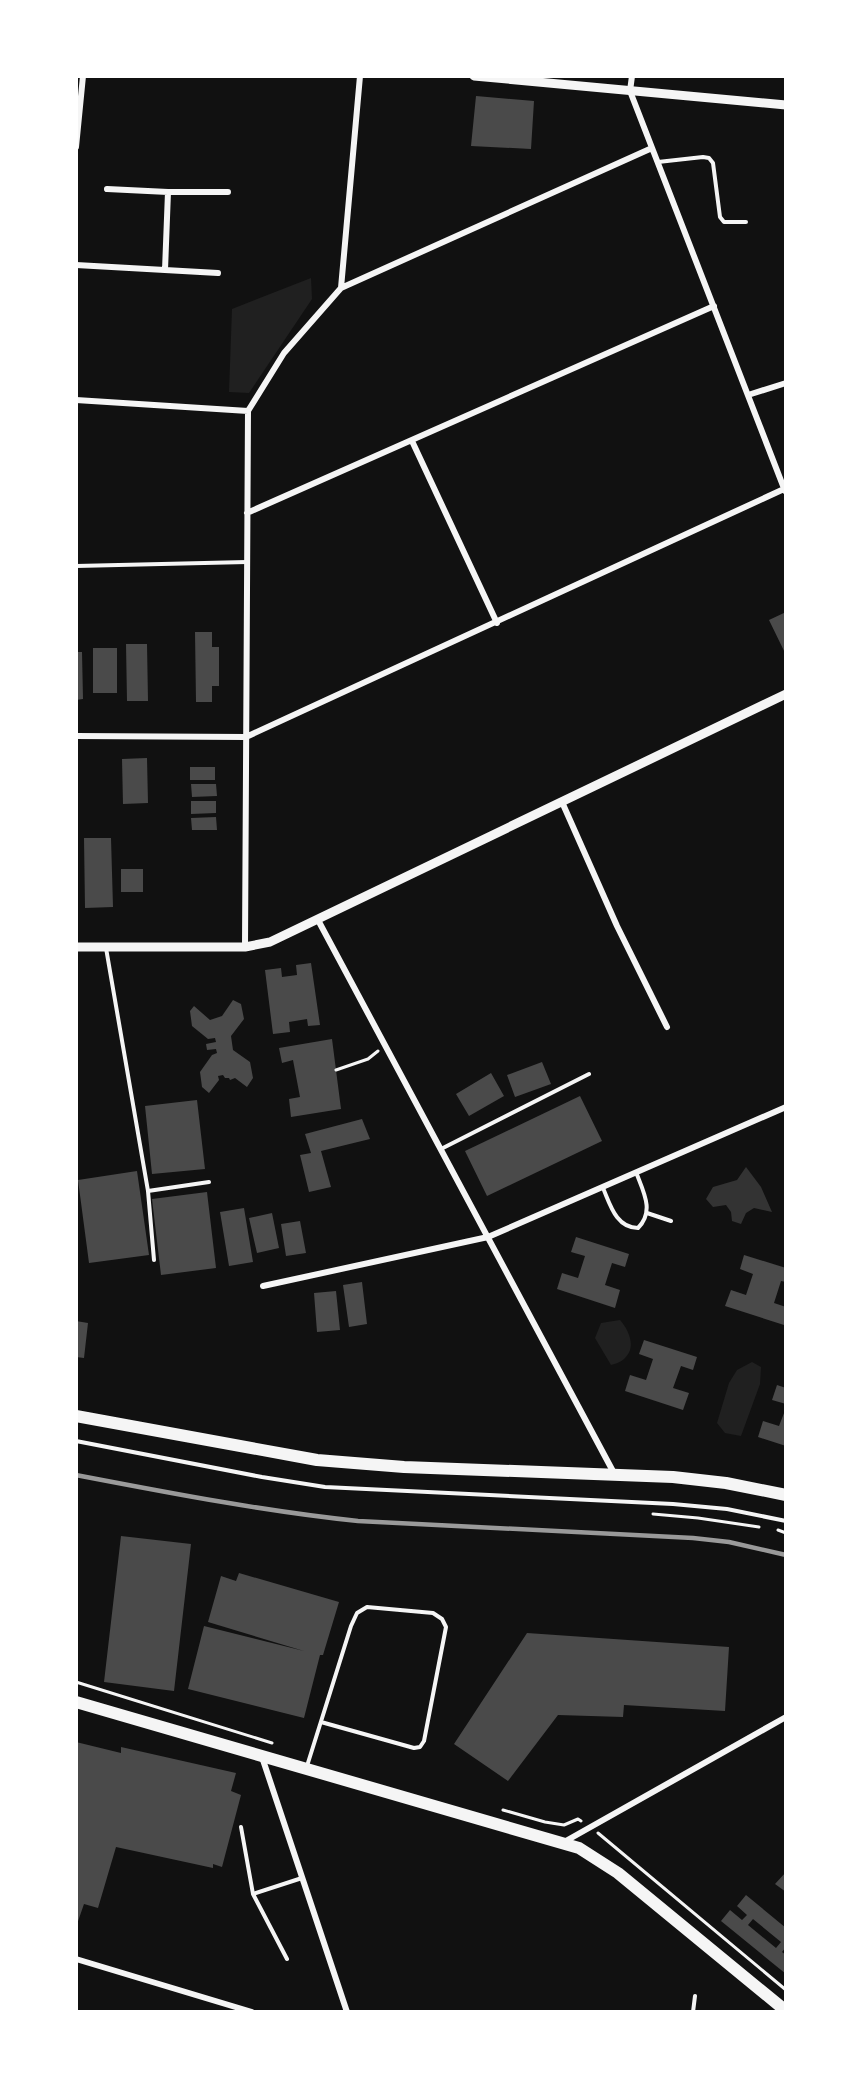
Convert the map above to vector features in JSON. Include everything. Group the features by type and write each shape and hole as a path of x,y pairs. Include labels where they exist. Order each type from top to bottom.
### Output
{"main road":[{"path":"76,1416 317,1460 404,1467 615,1475 726,1483 786,1495"},
{"path":"76,1702 579,1848 606,1864 786,2012"}],"street":[{"path":"76,147 83,76"},
{"path":"341,288 360,76"},
{"path":"474,76 786,105"},
{"path":"76,736 246,737 785,491 630,91 632,76"},
{"path":"246,947 248,411 284,353 341,288 652,148"},
{"path":"107,189 228,192"},
{"path":"165,270 168,192"},
{"path":"76,266 218,273"},
{"path":"247,513 714,306"},
{"path":"748,395 786,383"},
{"path":"76,399 248,411"},
{"path":"412,441 496,623"},
{"path":"76,947 246,947 270,942 786,694"},
{"path":"562,802 617,926 667,1028"},
{"path":"318,920 615,1475"},
{"path":"263,1286 488,1237 786,1107"},
{"path":"563,1842 786,1717"},
{"path":"262,1756 347,2012"},
{"path":"76,1959 252,2012"}],"lane":[{"path":"658,162 703,157 709,159 713,163 720,217 724,222 746,222"},
{"path":"76,566 247,562"},
{"path":"106,947 148,1191 154,1260"},
{"path":"441,1149 589,1074"},
{"path":"602,1187 620,1222 629,1228 638,1228 644,1222 647,1204 636,1172"},
{"path":"148,1191 209,1182"},
{"path":"647,1213 671,1221"},
{"path":"76,1441 262,1478 325,1487 673,1503 727,1509 786,1521"},
{"path":"306,1769 351,1626 357,1613 367,1607 433,1613 442,1619 446,1627 424,1741 420,1747 414,1748 321,1722"},
{"path":"241,1827 253,1894 288,1959"},
{"path":"253,1894 303,1878"},
{"path":"693,2012 695,1996"}],"path":[{"path":"336,1070 368,1059 385,1046"},
{"path":"76,1682 280,1746"},
{"path":"501,1809 564,1825 578,1819"},
{"path":"608,1840 786,1990"}],"shaded area":[{"path":"311,278 312,299 249,393 229,392 232,309"},
{"path":"746,1167 761,1187 772,1212 754,1208 746,1213 741,1224 732,1221 731,1212 726,1205 713,1207 706,1199 713,1187 737,1180"},
{"path":"620,1320 629,1334 630,1350 623,1360 611,1365 595,1338 601,1323"},
{"path":"752,1362 761,1367 760,1384 741,1436 725,1433 717,1423 729,1383 737,1370"}],"building":[{"path":"476,96 534,101 531,149 471,146"},
{"path":"786,612 786,655 769,620"},
{"path":"195,632 212,632 212,647 219,647 219,686 212,686 212,702 196,702"},
{"path":"126,644 147,644 148,701 127,701"},
{"path":"93,648 117,648 117,693 93,693"},
{"path":"76,652 82,652 83,699 76,700"},
{"path":"147,758 148,803 123,804 122,759"},
{"path":"190,767 215,767 215,780 190,780"},
{"path":"191,784 216,784 217,796 192,797"},
{"path":"191,801 216,801 216,813 191,814"},
{"path":"216,817 217,830 192,830 191,818"},
{"path":"84,838 111,838 113,907 85,908"},
{"path":"121,869 143,869 143,892 121,892"},
{"path":"311,963 320,1025 308,1026 307,1019 289,1022 290,1032 273,1034 265,970 281,968 282,977 297,975 296,965"},
{"path":"233,1000 241,1004 244,1019 231,1036 233,1050 250,1062 253,1078 247,1087 235,1078 230,1080 223,1075 218,1076 219,1080 209,1093 202,1087 200,1072 212,1055 217,1053 216,1049 207,1050 206,1044 216,1042 215,1038 208,1039 192,1026 190,1011 194,1006 210,1020 222,1016"},
{"path":"332,1039 341,1109 291,1117 289,1099 300,1097 293,1060 282,1063 279,1048"},
{"path":"542,1062 551,1084 515,1097 507,1075"},
{"path":"491,1073 504,1096 469,1116 456,1094"},
{"path":"580,1096 602,1141 487,1196 465,1151"},
{"path":"197,1100 205,1169 152,1174 145,1106"},
{"path":"362,1119 370,1139 321,1151 331,1187 309,1192 300,1155 311,1153 305,1134"},
{"path":"137,1171 149,1255 89,1263 78,1180"},
{"path":"207,1192 216,1268 161,1275 152,1199"},
{"path":"244,1208 253,1262 229,1266 220,1212"},
{"path":"272,1213 279,1248 257,1253 249,1218"},
{"path":"300,1221 306,1253 286,1256 281,1224"},
{"path":"576,1237 629,1254 625,1267 612,1263 605,1285 620,1290 615,1308 557,1289 562,1273 578,1278 585,1256 571,1252"},
{"path":"744,1255 786,1268 786,1282 781,1281 774,1303 786,1307 784,1325 725,1306 731,1290 746,1295 753,1274 740,1269"},
{"path":"362,1282 367,1324 349,1327 343,1285"},
{"path":"336,1291 340,1330 317,1332 314,1293"},
{"path":"76,1321 88,1323 84,1358 76,1357"},
{"path":"644,1340 697,1357 693,1370 681,1366 673,1388 689,1393 683,1410 625,1391 630,1375 646,1380 653,1359 639,1354"},
{"path":"777,1385 786,1388 786,1404 772,1400"},
{"path":"786,1408 786,1446 758,1437 763,1421 779,1426"},
{"path":"121,1536 191,1544 174,1691 104,1682"},
{"path":"239,1573 339,1602 323,1655 320,1655 304,1718 188,1689 204,1626 304,1651 208,1622 221,1576 236,1581"},
{"path":"527,1633 729,1647 725,1711 624,1705 623,1717 558,1715 508,1781 454,1744"},
{"path":"76,1742 121,1753 121,1747 236,1773 231,1791 241,1795 222,1867 213,1864 213,1868 116,1847 98,1908 84,1904 76,1927"},
{"path":"786,1872 786,1892 775,1884"},
{"path":"746,1895 786,1928 786,1947 782,1952 786,1955 786,1974 721,1921 730,1910 742,1920 747,1915 737,1906","holes":["753,1919 781,1942 776,1948 748,1925"]}],"railway":[{"path":"76,1475 181,1495 322,1517 358,1521 693,1538 729,1542 786,1555"}]}
